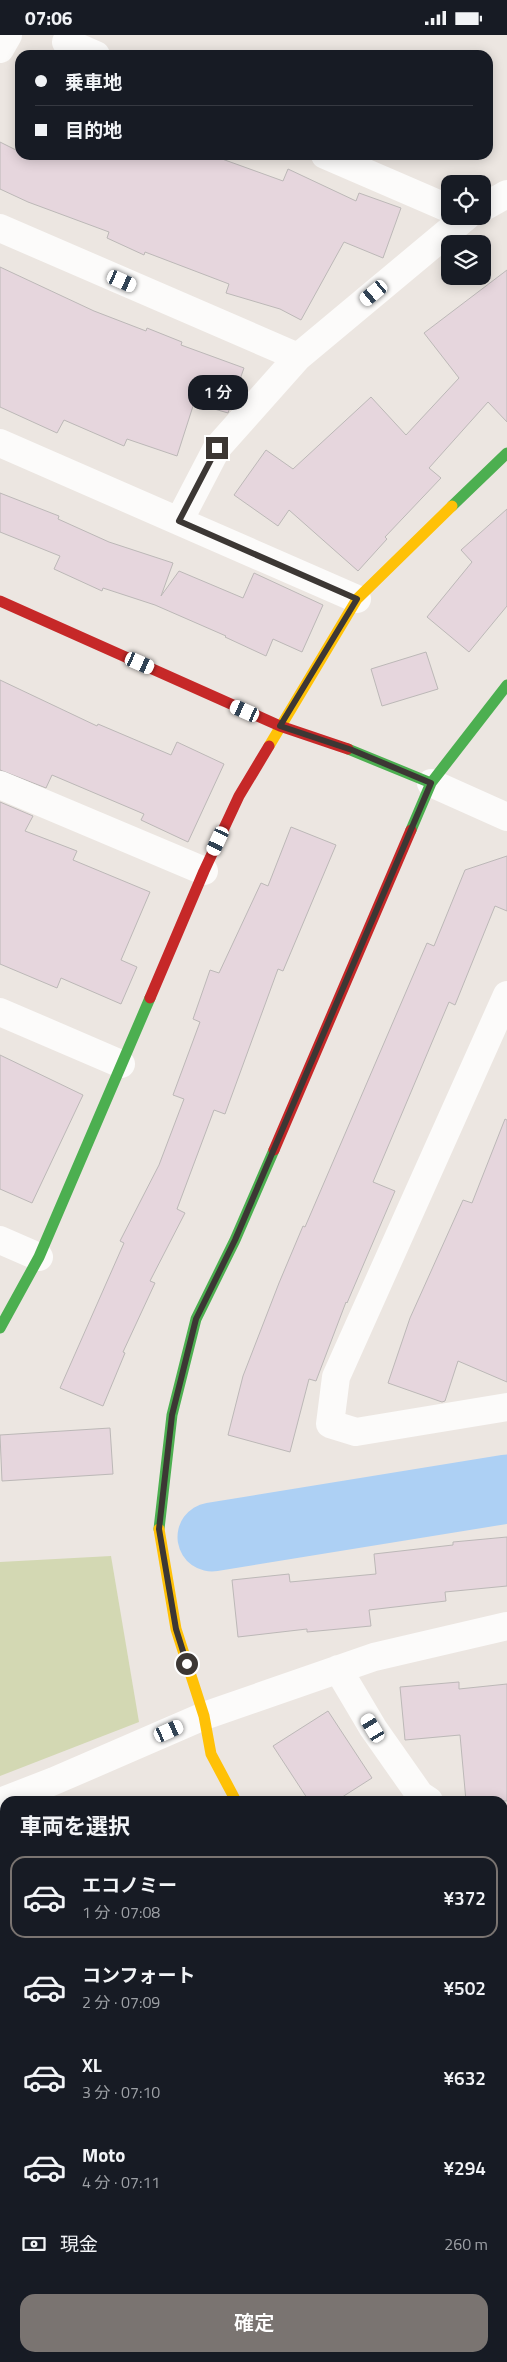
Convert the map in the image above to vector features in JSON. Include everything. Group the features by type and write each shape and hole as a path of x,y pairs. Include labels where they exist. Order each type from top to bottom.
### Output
{"street":[{"path":"0,49 8,35"},
{"path":"70,35 66,41 85,50"},
{"path":"337,160 441,205"},
{"path":"491,203 507,194"},
{"path":"179,521 217,448 298,357 456,225"},
{"path":"0,228 298,357"},
{"path":"0,443 357,599"},
{"path":"0,1328 4,1325 39,1257 204,871 239,796 357,599 507,453"},
{"path":"0,601 280,726 352,750 507,817"},
{"path":"233,1796 211,1754 204,1716 176,1629 159,1529 172,1415 196,1319 239,1231 431,783 507,685"},
{"path":"0,785 204,871"},
{"path":"507,995 336,1377 330,1424 356,1432 507,1407"},
{"path":"0,1012 121,1064"},
{"path":"0,1240 39,1257"},
{"path":"33,1796 60,1791 204,1716 374,1657 507,1626"},
{"path":"338,1669 373,1728 422,1796"}],"green space":[{"path":"111,1556 139,1722 0,1776 0,1562"}],"building":[{"path":"0,142 15,150 15,160 225,160 283,181 288,169 356,201 359,193 401,208 383,258 344,242 301,320 280,309 226,293 229,284 145,252 144,255 107,238 109,232 28,202 0,189"},
{"path":"0,267 94,311 146,331 147,328 182,342 181,345 244,368 228,413 194,403 177,456 127,439 124,446 64,420 57,433 0,407"},
{"path":"507,270 507,422 488,402 429,468 441,478 385,537 387,539 358,571 289,510 278,526 234,495 266,450 293,469 371,397 406,435 459,378 424,333 487,285 491,285 491,282"},
{"path":"0,493 59,516 58,519 109,542 173,563 161,596 179,571 243,598 254,573 323,605 302,652 273,639 266,656 155,605 103,588 102,591 54,569 60,556 0,532"},
{"path":"507,509 507,606 469,652 427,617 472,562 461,550"},
{"path":"426,652 438,689 382,706 371,669"},
{"path":"0,680 97,726 98,724 171,755 177,742 224,764 188,842 141,820 144,814 52,775 46,788 0,770"},
{"path":"0,802 33,816 25,831 77,851 73,860 150,892 121,960 137,967 121,1004 61,978 57,988 0,964"},
{"path":"291,827 336,845 283,971 278,969 225,1114 214,1110 177,1209 185,1213 150,1281 155,1283 123,1352 125,1353 103,1406 60,1388 124,1243 120,1241 159,1165 184,1099 173,1095 200,1022 193,1019 210,970 219,973 261,883 268,886"},
{"path":"507,856 507,911 495,906 455,1005 449,1002 373,1182 395,1191 346,1302 316,1381 309,1379 290,1452 228,1435 243,1376 279,1283 427,943 434,946 465,870"},
{"path":"0,1055 83,1095 32,1203 0,1189"},
{"path":"505,1119 507,1120 507,1382 458,1361 445,1401 442,1402 388,1383 410,1318 463,1200 472,1203"},
{"path":"110,1428 113,1474 2,1481 0,1435"},
{"path":"507,1537 507,1586 445,1592 446,1601 369,1610 371,1626 307,1632 307,1629 238,1637 232,1580 289,1574 290,1582 376,1574 374,1554 453,1545 453,1542"},
{"path":"459,1682 459,1689 507,1684 507,1796 466,1796 460,1735 405,1740 400,1687"},
{"path":"328,1711 372,1778 344,1796 306,1796 273,1746"}],"waterway":[{"path":"212,1537 507,1489"}],"traffic: fast":[{"path":"452,506 507,453"},
{"path":"411,830 431,783 507,685"},
{"path":"348,749 431,783"},
{"path":"0,1328 39,1257 150,998"},
{"path":"159,1529 172,1415 196,1319 235,1240 274,1150"}],"traffic: slow":[{"path":"269,746 357,599 452,506"},
{"path":"159,1529 176,1629 204,1716 211,1754 233,1796"}],"traffic: jam":[{"path":"0,601 280,726 348,749"},
{"path":"150,998 204,871 239,796 269,746"},
{"path":"274,1150 411,830"}],"route":[{"path":"187,1664 176,1629 159,1529 172,1415 196,1319 235,1240 306,1079 431,783 352,750 280,726 357,599 179,521 217,448"}]}
